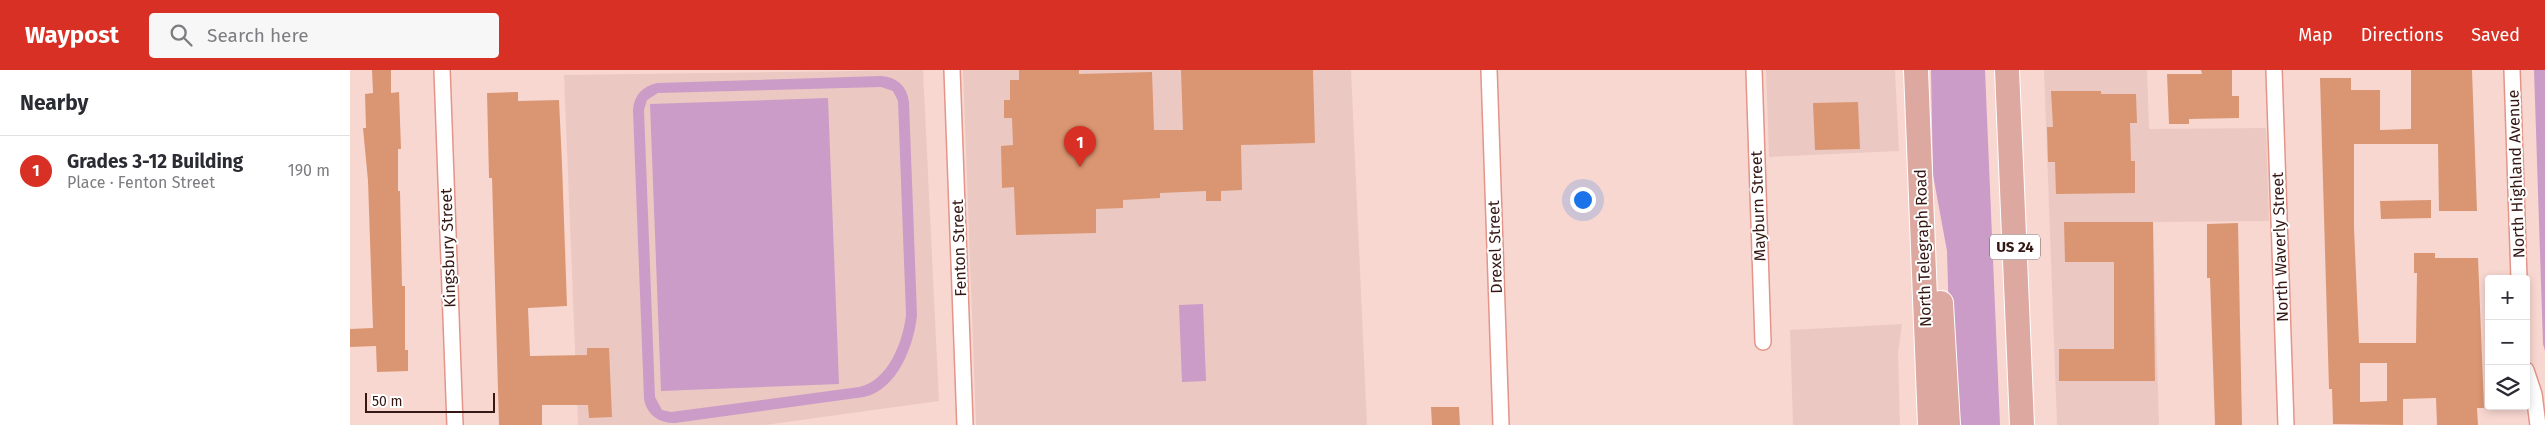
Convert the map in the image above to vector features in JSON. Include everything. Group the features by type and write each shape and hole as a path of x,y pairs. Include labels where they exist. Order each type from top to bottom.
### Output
{"main road":[{"name":"North Telegraph Road","path":"1916,70 1930,425"},
{"name":"US 24","path":"2007,70 2022,425"},
{"path":"1922,229 1940,285 1948,425"}],"street":[{"name":"Kingsbury Street","path":"442,70 455,425"},
{"name":"Fenton Street","path":"952,70 965,425"},
{"name":"Drexel Street","path":"1488,70 1501,425"},
{"name":"Mayburn Street","path":"1754,70 1763,342"},
{"name":"North Waverly Street","path":"2274,70 2286,425"},
{"name":"North Highland Avenue","path":"2512,70 2519,275"},
{"path":"2530,382 2534,394 2538,425"}],"shaded area":[{"path":"923,70 939,401 765,425 578,425 564,75"},
{"path":"963,70 1351,70 1367,425 976,425"},
{"path":"1766,70 1895,70 1899,151 1769,157"},
{"path":"1931,70 1985,70 2000,425 1952,425 1947,251 1933,175"},
{"path":"2044,70 2147,70 2149,129 2266,128 2269,221 2153,222 2159,425 2057,425"},
{"path":"2534,70 2545,70 2545,351 2543,344"},
{"path":"881,76 892,78 900,83 906,91 909,102 917,315 908,353 902,365 886,386 876,393 864,397 675,423 664,422 651,414 644,399 633,110 635,100 640,92 647,86 657,83","holes":["881,87 893,91 898,101 906,315 897,348 886,369 878,377 859,387 671,412 662,410 655,397 644,110 647,100 658,93"]},
{"path":"828,98 839,384 661,391 650,104"},
{"path":"1203,304 1206,381 1182,382 1179,305"},
{"path":"1902,324 1898,352 1900,425 1793,425 1790,330"}],"building":[{"path":"372,70 391,70 391,93 399,92 401,149 398,149 398,191 400,191 402,286 405,286 405,350 408,350 408,371 377,372 376,346 350,347 350,329 373,328 368,181 363,128 366,128 365,94 373,93"},
{"path":"1019,70 1079,70 1079,74 1152,72 1154,130 1183,130 1181,70 1313,70 1315,143 1241,145 1242,190 1221,191 1221,201 1206,201 1206,191 1160,193 1160,198 1123,200 1123,208 1096,209 1096,233 1016,235 1014,187 1002,188 1001,146 1013,145 1012,118 1004,118 1004,100 1010,100 1010,80 1019,80"},
{"path":"2201,70 2232,70 2232,96 2239,96 2239,118 2189,119 2189,124 2169,124 2167,74 2202,74"},
{"path":"2411,70 2472,70 2477,211 2439,211 2438,144 2354,144 2354,228 2359,343 2416,343 2417,273 2414,273 2414,253 2435,253 2435,258 2478,258 2484,408 2477,408 2478,425 2437,425 2436,398 2403,399 2403,425 2333,424 2332,389 2329,389 2320,78 2351,78 2351,90 2380,90 2380,130 2411,129","holes":["2360,363 2387,363 2387,401 2360,402"]},
{"path":"2051,91 2101,91 2101,94 2136,94 2137,123 2130,123 2131,161 2135,161 2135,193 2056,194 2055,162 2048,162 2047,127 2053,127"},
{"path":"518,92 518,101 559,100 562,164 567,306 528,308 530,356 587,355 587,348 609,348 612,417 589,418 588,405 542,405 542,425 499,425 492,178 489,178 487,93"},
{"path":"1858,102 1860,149 1815,150 1813,103"},
{"path":"2431,200 2431,218 2381,219 2380,201"},
{"path":"2064,222 2153,222 2155,381 2059,381 2059,349 2114,349 2114,262 2065,262"},
{"path":"2238,223 2242,425 2215,425 2210,278 2207,278 2207,224"},
{"path":"1431,407 1459,407 1460,425 1432,425"}],"place":[{"name":"Grades 3-12 Building","path":"1080,167"}]}
